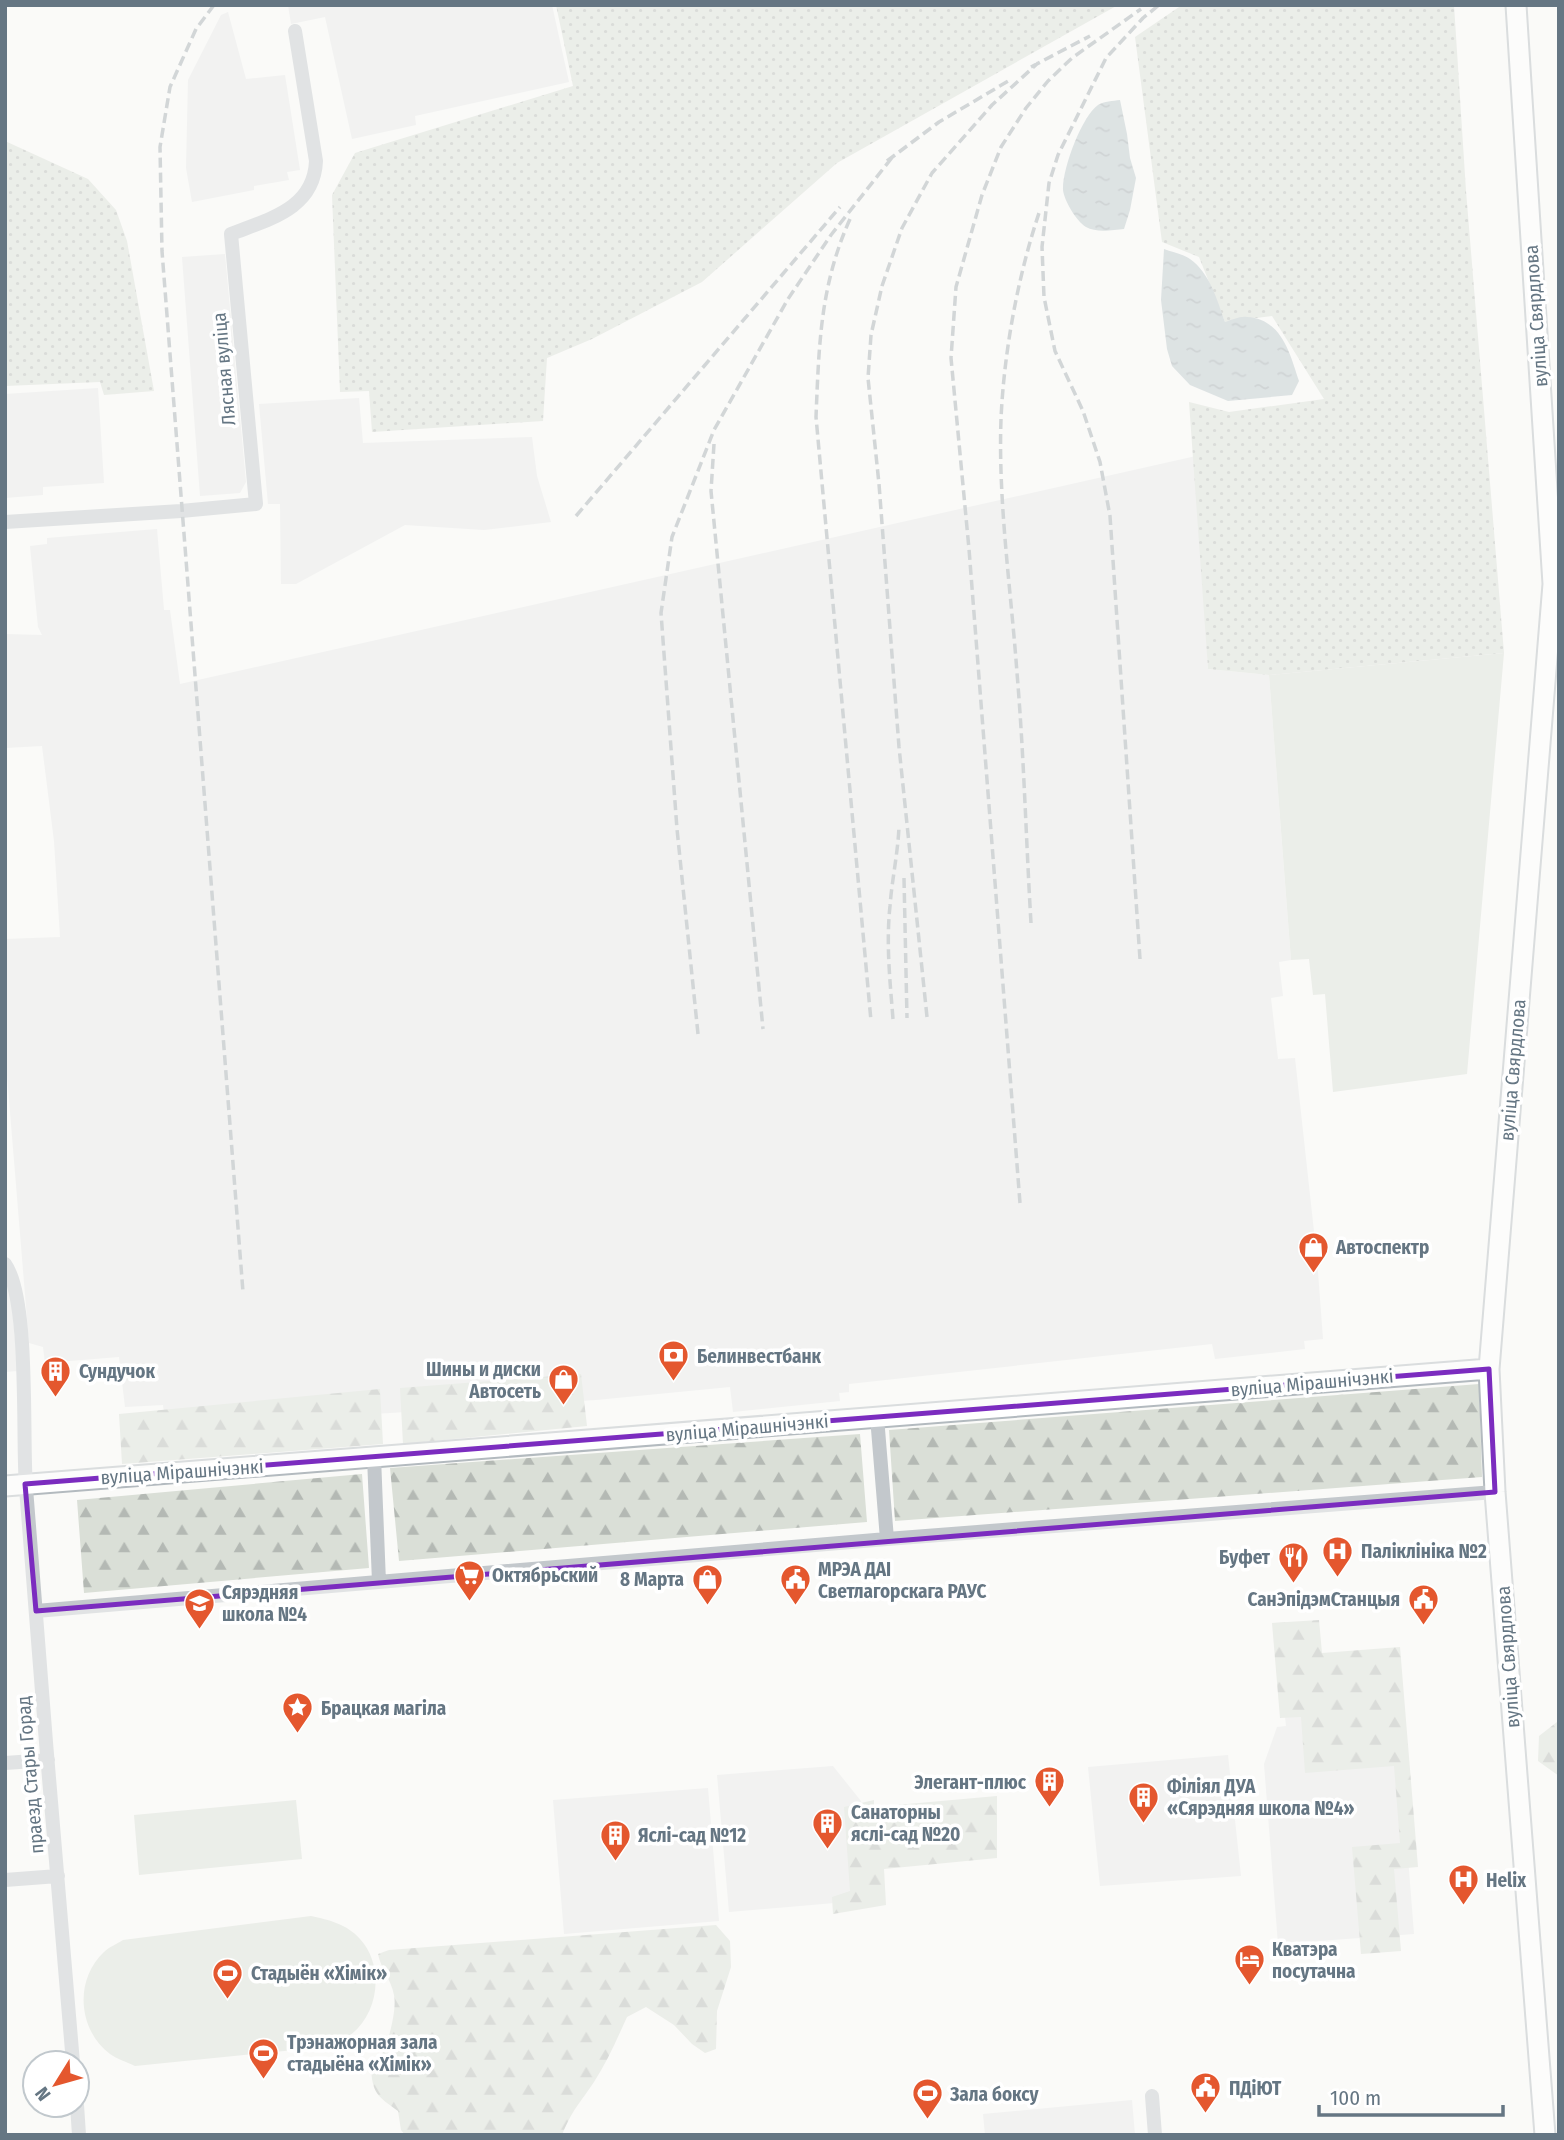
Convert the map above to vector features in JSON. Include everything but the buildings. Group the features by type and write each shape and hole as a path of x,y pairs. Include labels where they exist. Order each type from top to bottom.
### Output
{"main road":[{"name":"вуліца Свярдлова","path":"1516,5 1553,584 1489,1369 1495,1492 1545,2135"},
{"name":"вуліца Мірашнічэнкі","path":"5,1486 1489,1369"}],"street":[{"name":"Лясная вуліца","path":"5,522 256,504 231,234 272,218 304,198 316,176 316,161 295,31"},
{"name":"праезд Стары Горад","path":"5,1264 12,1274 20,1319 26,1484 72,2049"},
{"path":"877,1417 887,1539"},
{"path":"374,1457 379,1582"},
{"path":"36,1611 887,1539 1495,1492"},
{"path":"5,1763 48,1760"},
{"path":"5,1880 58,1877"},
{"path":"1152,2096 1155,2135"}],"highlighted area":[{"path":"1489,1369 1495,1492 36,1611 25,1484"}],"shaded area":[{"path":"288,5 552,5 569,82 415,116 416,125 352,139 325,17 291,24"},
{"path":"228,12 246,79 285,75 300,170 287,172 289,180 192,202 186,168 188,80 221,15"},
{"path":"225,254 246,482 240,493 200,496 182,257"},
{"path":"98,388 104,483 43,487 43,495 5,498 5,394"},
{"path":"359,398 363,443 532,437 537,476 551,522 484,530 405,525 296,584 281,584 280,504 268,504 259,404"},
{"path":"1196,456 1208,669 1269,675 1291,960 1279,962 1283,996 1271,998 1278,1059 1295,1058 1323,1339 1304,1341 1305,1349 1215,1359 1212,1344 849,1384 849,1392 839,1393 840,1401 733,1412 730,1387 596,1400 166,1427 163,1405 125,1407 119,1357 45,1363 43,1347 29,1343 5,1051 5,939 60,937 54,841 42,746 5,748 5,634 42,635 38,627 30,546 47,544 47,538 157,529 164,610 170,610 180,684"},
{"path":"5,1277 9,1277 18,1371 5,1372"},
{"path":"1284,1706 1397,1718 1414,1934 1278,1944 1264,1764 1277,1727 1286,1726"},
{"path":"1228,1755 1241,1876 1100,1886 1088,1767"},
{"path":"833,1766 861,1801 869,1900 729,1912 717,1775"},
{"path":"708,1788 719,1921 564,1934 553,1800"},
{"path":"1132,2100 1135,2135 985,2135 983,2114"}],"green space":[{"path":"556,5 1118,5 837,163 702,282 592,339 547,358 543,421 372,432 369,391 340,392 332,195 355,153 573,86"},
{"path":"1182,5 1454,5 1466,191 1504,653 1269,675 1208,669 1189,402 1229,412 1324,399 1272,316 1225,322 1199,257 1162,242 1135,37"},
{"path":"5,141 88,179 116,210 127,241 154,391 104,395 100,382 5,386"},
{"path":"1504,653 1467,1074 1333,1092 1325,994 1313,995 1309,959 1291,960 1269,675"},
{"path":"581,1374 587,1426 403,1444 400,1388"},
{"path":"1479,1384 1482,1477 895,1521 889,1430"},
{"path":"380,1389 383,1444 122,1464 119,1414"},
{"path":"860,1434 867,1522 399,1561 390,1468"},
{"path":"362,1474 369,1568 84,1593 77,1500"},
{"path":"1319,1620 1322,1653 1400,1647 1418,1867 1394,1869 1401,1951 1361,1954 1352,1847 1400,1843 1394,1766 1305,1773 1301,1717 1280,1718 1272,1623"},
{"path":"1557,1722 1559,1776 1538,1761 1539,1736"},
{"path":"997,1796 997,1858 884,1869 886,1905 833,1914 832,1897 850,1891 844,1807 874,1800 874,1807"},
{"path":"296,1800 302,1859 139,1875 134,1815"},
{"name":"Стадыён «Хімік»","path":"311,1916 344,1926 360,1939 373,1963 375,1990 372,2003 367,2016 349,2036 324,2047 135,2066 110,2054 91,2032 84,2004 88,1976 94,1963 104,1952 123,1940"},
{"path":"716,1925 730,1941 731,1967 717,2011 716,2049 705,2053 674,2025 646,2007 627,2017 612,2050 562,2135 405,2135 401,2130 398,2111 380,2097 374,2088 371,2066 380,2058 387,2041 395,2001 393,1989 378,1954 389,1950"}],"water":[{"path":"1120,100 1136,178 1130,210 1124,229 1095,230 1082,224 1071,210 1063,190 1066,169 1074,144 1092,111 1100,104"},
{"path":"1164,249 1187,257 1203,272 1225,322 1247,317 1259,319 1276,331 1288,349 1299,381 1292,395 1228,401 1190,385 1172,366 1167,349 1161,300"}],"railway":[{"path":"214,5 196,29 170,87 160,147 162,251 243,1292"},
{"path":"1140,959 1110,516 1100,462 1083,411 1055,351 1044,297 1042,247 1049,183 1058,155 1106,58 1143,18 1159,5"},
{"path":"1020,1203 969,549 951,358 956,287 982,195 1001,147 1026,108 1072,58 1141,9"},
{"path":"1031,67 1090,36"},
{"path":"927,1017 899,747 868,378 871,335 882,286 902,228 932,173 992,105 1038,63"},
{"path":"887,161 939,122 1010,80"},
{"path":"698,1034 677,829 661,613 672,537 714,430 788,299 831,235 894,155"},
{"path":"576,516 840,207"},
{"path":"1031,923 1021,735 1003,514 1001,419 1009,340 1025,261 1040,210"},
{"path":"850,219 832,268 827,292 820,340 816,417 871,1021"},
{"path":"714,444 711,491 763,1029"},
{"path":"893,1019 888,934 899,826"},
{"path":"904,878 907,1018"}],"place":[{"name":"Автоспектр","path":"1313,1274"},
{"name":"Белинвестбанк","path":"674,1383"},
{"name":"Сундучок","path":"56,1398"},
{"name":"Шины и диски Автосеть","path":"564,1407"},
{"name":"Паліклініка №2","path":"1338,1578"},
{"name":"Буфет","path":"1293,1584"},
{"name":"Октябрьский","path":"469,1602"},
{"name":"8 Марта","path":"707,1606"},
{"name":"МРЭА ДАІ Светлагорскага РАУС","path":"795,1607"},
{"name":"СанЭпідэмСтанцыя","path":"1423,1626"},
{"name":"Сярэдняя школа №4","path":"199,1630"},
{"name":"Брацкая магіла","path":"298,1735"},
{"name":"Элегант-плюс","path":"1049,1809"},
{"name":"Філіял ДУА «Сярэдняя школа №4»","path":"1144,1824"},
{"name":"Санаторны яслі-сад №20","path":"828,1850"},
{"name":"Яслі-сад №12","path":"615,1862"},
{"name":"Helix","path":"1463,1907"},
{"name":"Кватэра посутачна","path":"1249,1987"},
{"name":"Стадыён «Хімік»","path":"228,2000"},
{"name":"Трэнажорная зала стадыёна «Хімік»","path":"264,2080"},
{"name":"ПДіЮТ","path":"1206,2115"},
{"name":"Зала боксу","path":"927,2121"}]}
